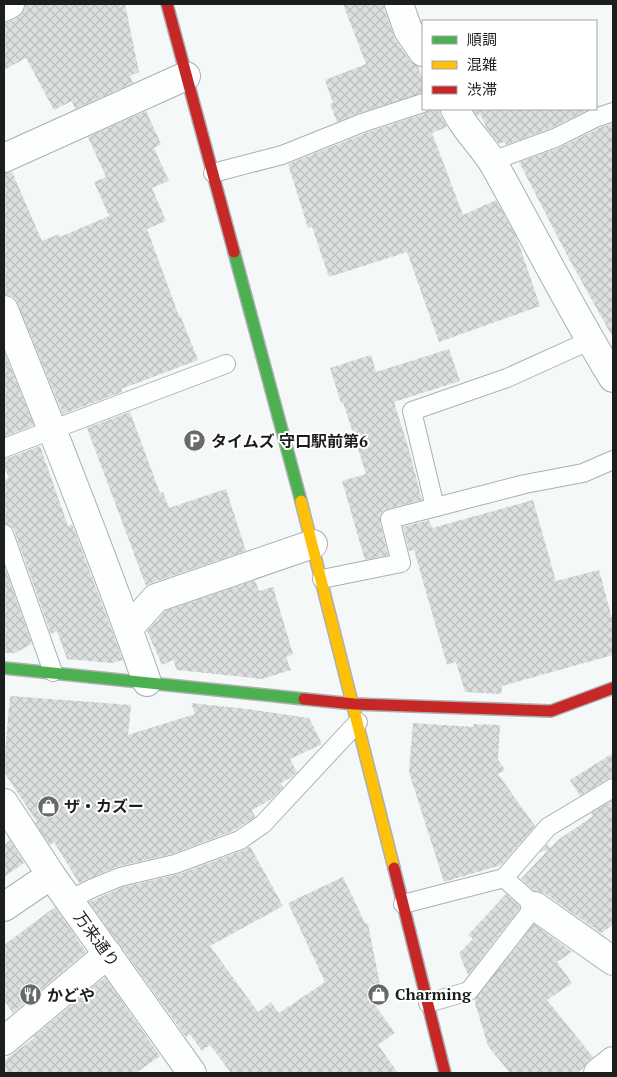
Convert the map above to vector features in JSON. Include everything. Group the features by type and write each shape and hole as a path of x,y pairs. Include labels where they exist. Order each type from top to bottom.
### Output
{"street":[{"path":"4,7 10,4"},
{"path":"167,4 313,544 445,1073"},
{"path":"399,4 408,30 422,51"},
{"path":"4,158 186,76"},
{"path":"456,110 460,119 492,161 613,378"},
{"path":"4,310 52,430 146,682"},
{"path":"128,630 156,598 313,544"},
{"path":"4,668 354,704 551,711 613,688"},
{"name":"万来通り","path":"4,803 51,875 192,1073"},
{"path":"4,907 51,875"},
{"path":"535,906 613,961"},
{"path":"4,1041 108,954"},
{"path":"598,1073 613,1061"}],"lane":[{"path":"213,174 282,155 362,123 422,103"},
{"path":"492,161 555,138 595,118 613,112"},
{"path":"435,507 412,411 507,378 591,340"},
{"path":"4,448 226,364"},
{"path":"322,579 401,563 390,519 525,484 583,473 613,460"},
{"path":"4,534 53,672"},
{"path":"69,900 120,877 175,864 240,840 263,824 358,722"},
{"path":"403,904 504,878 548,827 613,788"},
{"path":"428,1003 469,991 535,906 504,878"}],"building":[{"path":"25,4 125,4 139,72 130,76 133,83 75,109 72,101 54,110 26,58 4,70 4,23 17,18 23,12"},
{"path":"343,4 384,4 395,39 410,61 418,66 422,78 422,93 337,122 330,104 333,103 325,80 366,64"},
{"path":"430,110 439,110 447,127 432,133 463,215 496,200 517,238 540,306 439,342 407,252 329,277 312,227 308,228 288,164 366,133"},
{"path":"473,110 588,110 551,128 506,145 504,142 499,144 487,129 480,114 477,116"},
{"path":"146,111 161,144 154,148 169,181 152,188 166,221 147,229 179,316 198,360 121,389 122,392 63,414 18,304 13,297 4,295 4,173 12,172 42,241 59,234 60,237 109,216 94,182 106,177 88,137"},
{"path":"613,123 613,338 519,162 559,148"},
{"path":"449,349 460,381 394,402 422,500 382,512 380,522 388,555 365,560 342,481 366,474 330,368 371,355 376,372"},
{"path":"4,351 34,425 4,437"},
{"path":"130,412 160,493 163,492 169,508 226,489 246,551 146,586 87,428"},
{"path":"40,446 68,526 72,524 123,660 112,663 67,659 57,631 51,634 14,530 4,524 4,480 9,478 4,467 4,458"},
{"path":"533,500 556,581 599,570 613,622 613,655 502,686 501,694 465,692 456,662 447,665 414,550 409,551 403,527 429,520 432,528"},
{"path":"4,565 32,644 15,653 4,653"},
{"path":"255,580 259,591 273,587 293,654 286,657 291,670 262,679 177,670 173,660 162,665 147,631 159,620 165,611"},
{"path":"10,696 131,705 128,735 195,714 191,703 309,718 322,744 290,759 297,772 281,783 283,787 270,800 252,810 255,817 235,830 172,854 116,867 79,883 54,842 50,845 35,823 37,822 4,772 4,752"},
{"path":"413,723 474,727 473,724 500,725 498,759 505,770 498,774 535,826 501,865 444,882 409,772"},
{"path":"613,753 613,777 580,796 570,780"},
{"path":"613,800 613,925 601,933 544,893 534,891 521,879 548,850 540,852 547,844 550,848 558,840 593,816 591,813"},
{"path":"10,840 24,863 4,877 4,845"},
{"path":"250,846 283,906 210,946 258,1012 271,1002 279,1013 325,982 288,903 343,877 365,923 368,924 380,985 367,994 395,1033 378,1045 398,1073 231,1073 210,1045 202,1051 190,1034 186,1037 89,902 123,887 179,874 244,850"},
{"path":"506,894 520,908 468,975 459,953 473,939 468,935"},
{"path":"55,907 86,952 13,1013 4,1001 4,945"},
{"path":"534,924 572,952 557,962 572,983 547,1000 593,1057 577,1073 510,1073 488,1046 475,1003 475,999"},
{"path":"105,977 160,1056 136,1073 4,1073 4,1061"}],"traffic: fast":[{"path":"234,252 301,501"},
{"path":"4,668 304,699"}],"traffic: slow":[{"path":"301,501 394,868"}],"traffic: jam":[{"path":"167,4 234,252"},
{"path":"304,699 354,704 551,711 613,688"},
{"path":"394,868 445,1073"}],"place":[{"name":"タイムズ 守口駅前第6","path":"195,441"},
{"name":"ザ・カズー","path":"48,806"},
{"name":"Charming","path":"379,994"},
{"name":"かどや","path":"31,995"}]}
